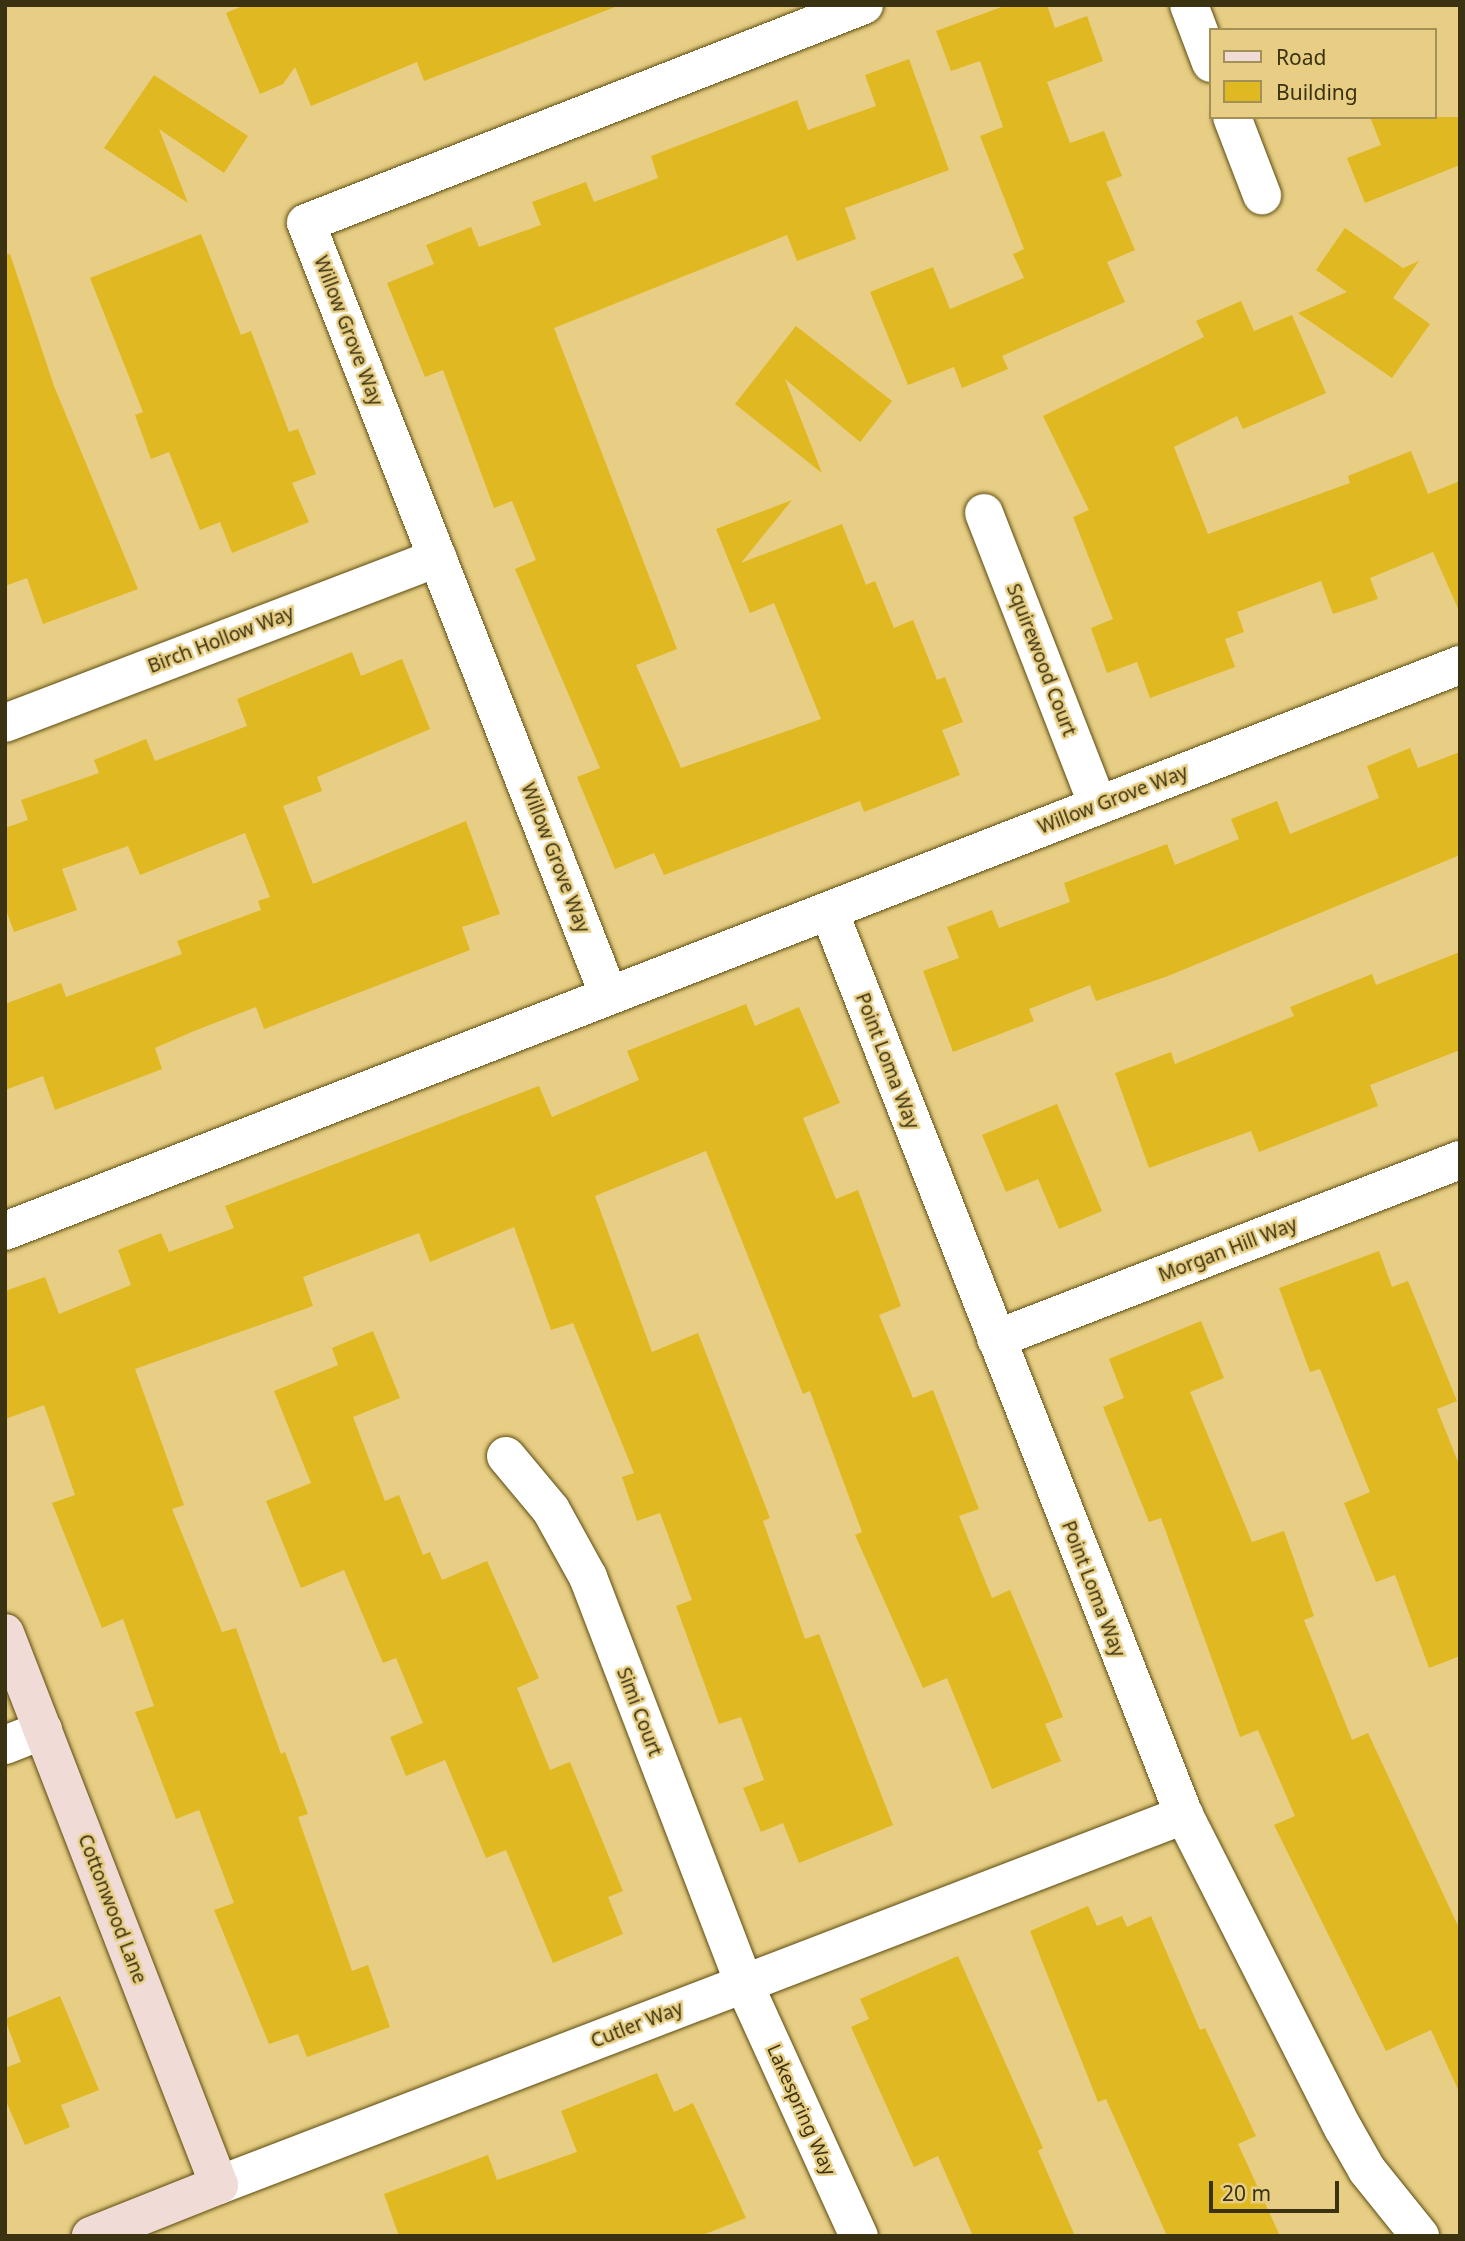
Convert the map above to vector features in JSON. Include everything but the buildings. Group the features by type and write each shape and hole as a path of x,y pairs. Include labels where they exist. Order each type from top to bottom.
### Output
{"street":[{"name":"Willow Grove Way","path":"609,996 306,223 864,5"},
{"path":"1189,5 1210,60"},
{"path":"1233,119 1262,195"},
{"name":"Squirewood Court","path":"985,513 1098,806"},
{"name":"Birch Hollow Way","path":"5,723 438,558"},
{"name":"Willow Grove Way","path":"5,1231 1460,665"},
{"name":"Point Loma Way","path":"829,911 1184,1815 1343,2129 1367,2170 1420,2236"},
{"name":"Morgan Hill Way","path":"996,1339 1460,1160"},
{"name":"Simi Court","path":"506,1456 551,1510 588,1577 744,1984"},
{"name":"Cottonwood Lane","path":"5,1633 219,2185"},
{"path":"5,1745 43,1730"},
{"name":"Cutler Way","path":"90,2236 1184,1815"},
{"name":"Lakespring Way","path":"744,1984 859,2236"}]}
